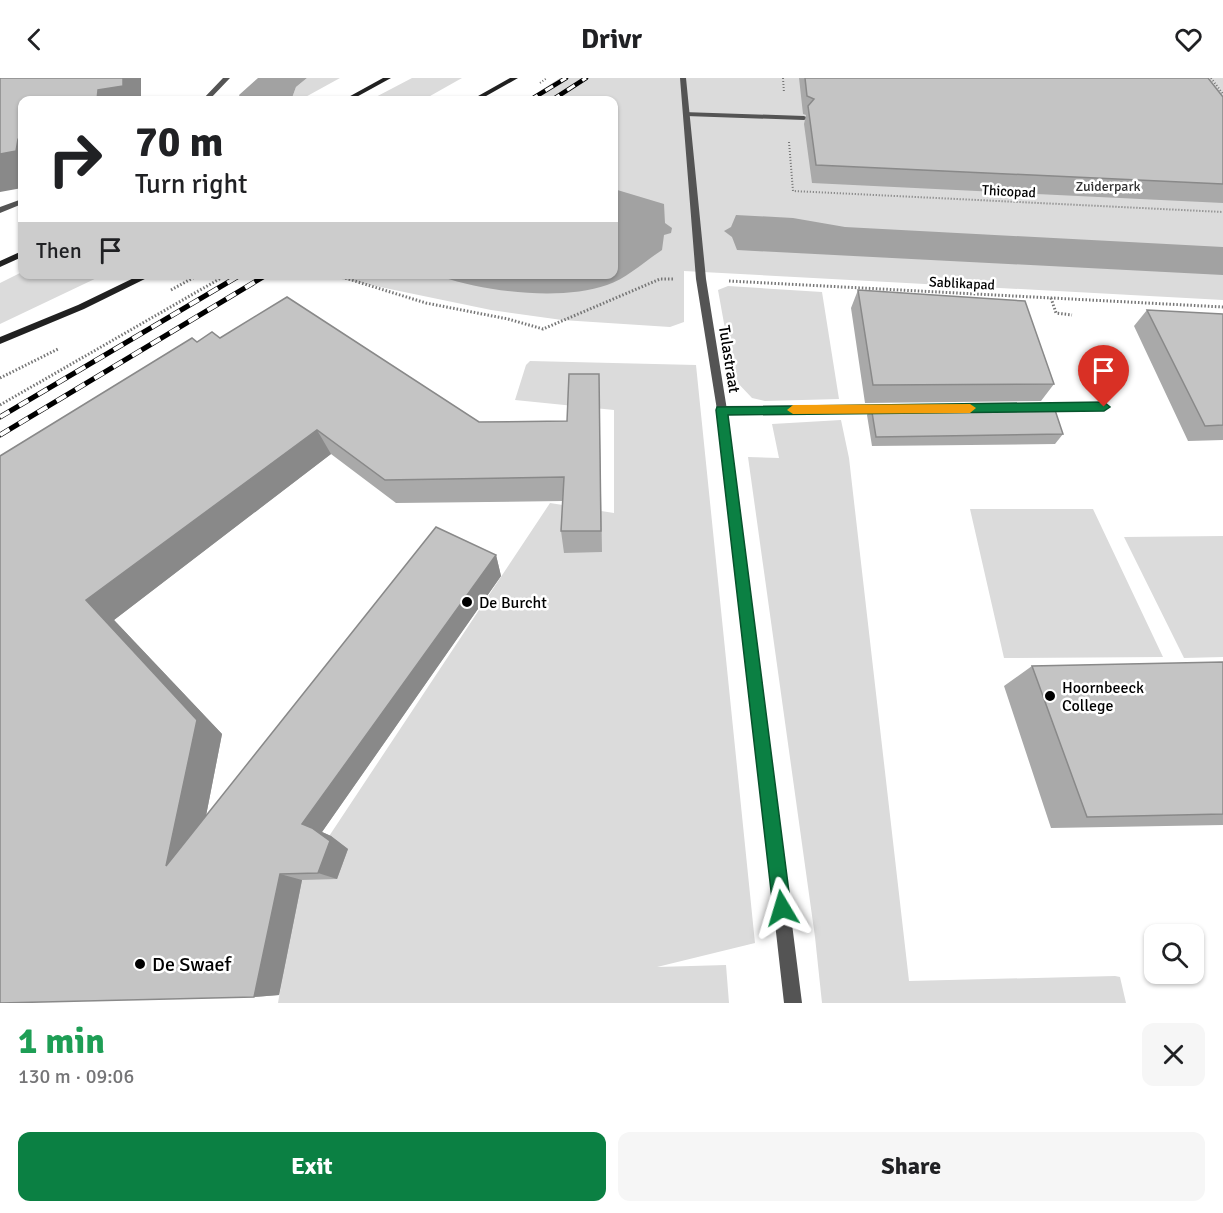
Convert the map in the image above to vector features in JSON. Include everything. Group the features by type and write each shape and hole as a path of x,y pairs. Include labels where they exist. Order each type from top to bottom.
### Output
{"main road":[{"path":"354,96 388,78"},
{"path":"483,96 515,78"},
{"path":"0,264 18,256"},
{"path":"0,341 140,279"}],"street":[{"path":"209,96 226,78"},
{"name":"Tulastraat","path":"683,78 700,279 722,410 793,1003"},
{"path":"686,114 804,118"},
{"path":"0,210 18,203"},
{"path":"1032,408 1104,407"},
{"path":"722,410 901,409"}],"path":[{"path":"1211,78 1223,94"},
{"name":"Thicopad","path":"793,191 1223,212"},
{"path":"0,405 219,279"},
{"name":"Sablikapad","path":"348,279 426,303 508,319 543,329 660,279 700,279 1223,307"},
{"path":"1051,298 1056,313 1072,315"}],"green space":[{"path":"307,78 340,78 307,96 293,96 296,87"},
{"path":"412,78 462,78 430,96 378,96"},
{"name":"Zuiderpark","path":"560,78 1223,78 1223,300 684,271 684,322 670,327 562,320 491,310 341,279 618,279 618,96 532,96"},
{"path":"18,274 18,279 95,279 0,324 0,283"},
{"path":"728,286 822,292 839,399 765,401 752,398 734,379 718,290"},
{"path":"530,361 696,365 755,943 657,967 726,965 729,1003 278,1003 298,883 550,503 614,513 614,410 515,400 526,365"},
{"path":"841,420 849,458 909,981 1115,976 1120,977 1126,1003 822,1003 815,937 748,457 779,458 772,424"},
{"path":"970,509 1093,509 1163,657 1004,658"},
{"path":"1223,536 1223,657 1184,658 1124,537"}],"shaded area":[{"path":"258,78 307,78 296,87 293,96 239,95"},
{"path":"618,190 664,204 665,223 672,228 671,233 664,235 662,250 614,282 589,290 569,293 524,293 449,279 618,279"},
{"path":"736,215 793,218 845,227 1223,247 1223,275 737,250 732,237 724,231 731,227"}],"building":[{"path":"0,78 123,78 123,86 98,90 97,96 18,96 16,151 0,154"},
{"path":"805,78 1208,78 1223,97 1223,184 816,165 808,106 814,99 807,96"},
{"path":"858,290 1025,301 1054,384 873,385"},
{"path":"287,297 479,422 567,421 569,374 599,374 601,531 561,531 564,477 385,480 317,430 86,600 197,720 166,866 436,527 496,555 302,824 330,841 318,873 280,874 254,997 0,1003 0,456 192,338 197,342 212,332 220,338"},
{"path":"1147,310 1223,314 1223,425 1205,426"},
{"path":"1053,404 1063,434 876,437 871,406"},
{"path":"1223,662 1223,814 1087,817 1032,666"}],"railway":[{"path":"537,96 566,78"},
{"path":"558,96 586,78"},
{"path":"0,417 234,279"},
{"path":"0,435 260,279"}],"slow traffic":[{"path":"793,410 970,408"}],"place":[{"name":"De Burcht","path":"467,602"},
{"name":"Hoornbeeck College","path":"1050,696"},
{"name":"De Swaef","path":"140,964"}],"route":[{"path":"782,908 722,410 1104,407"}]}
